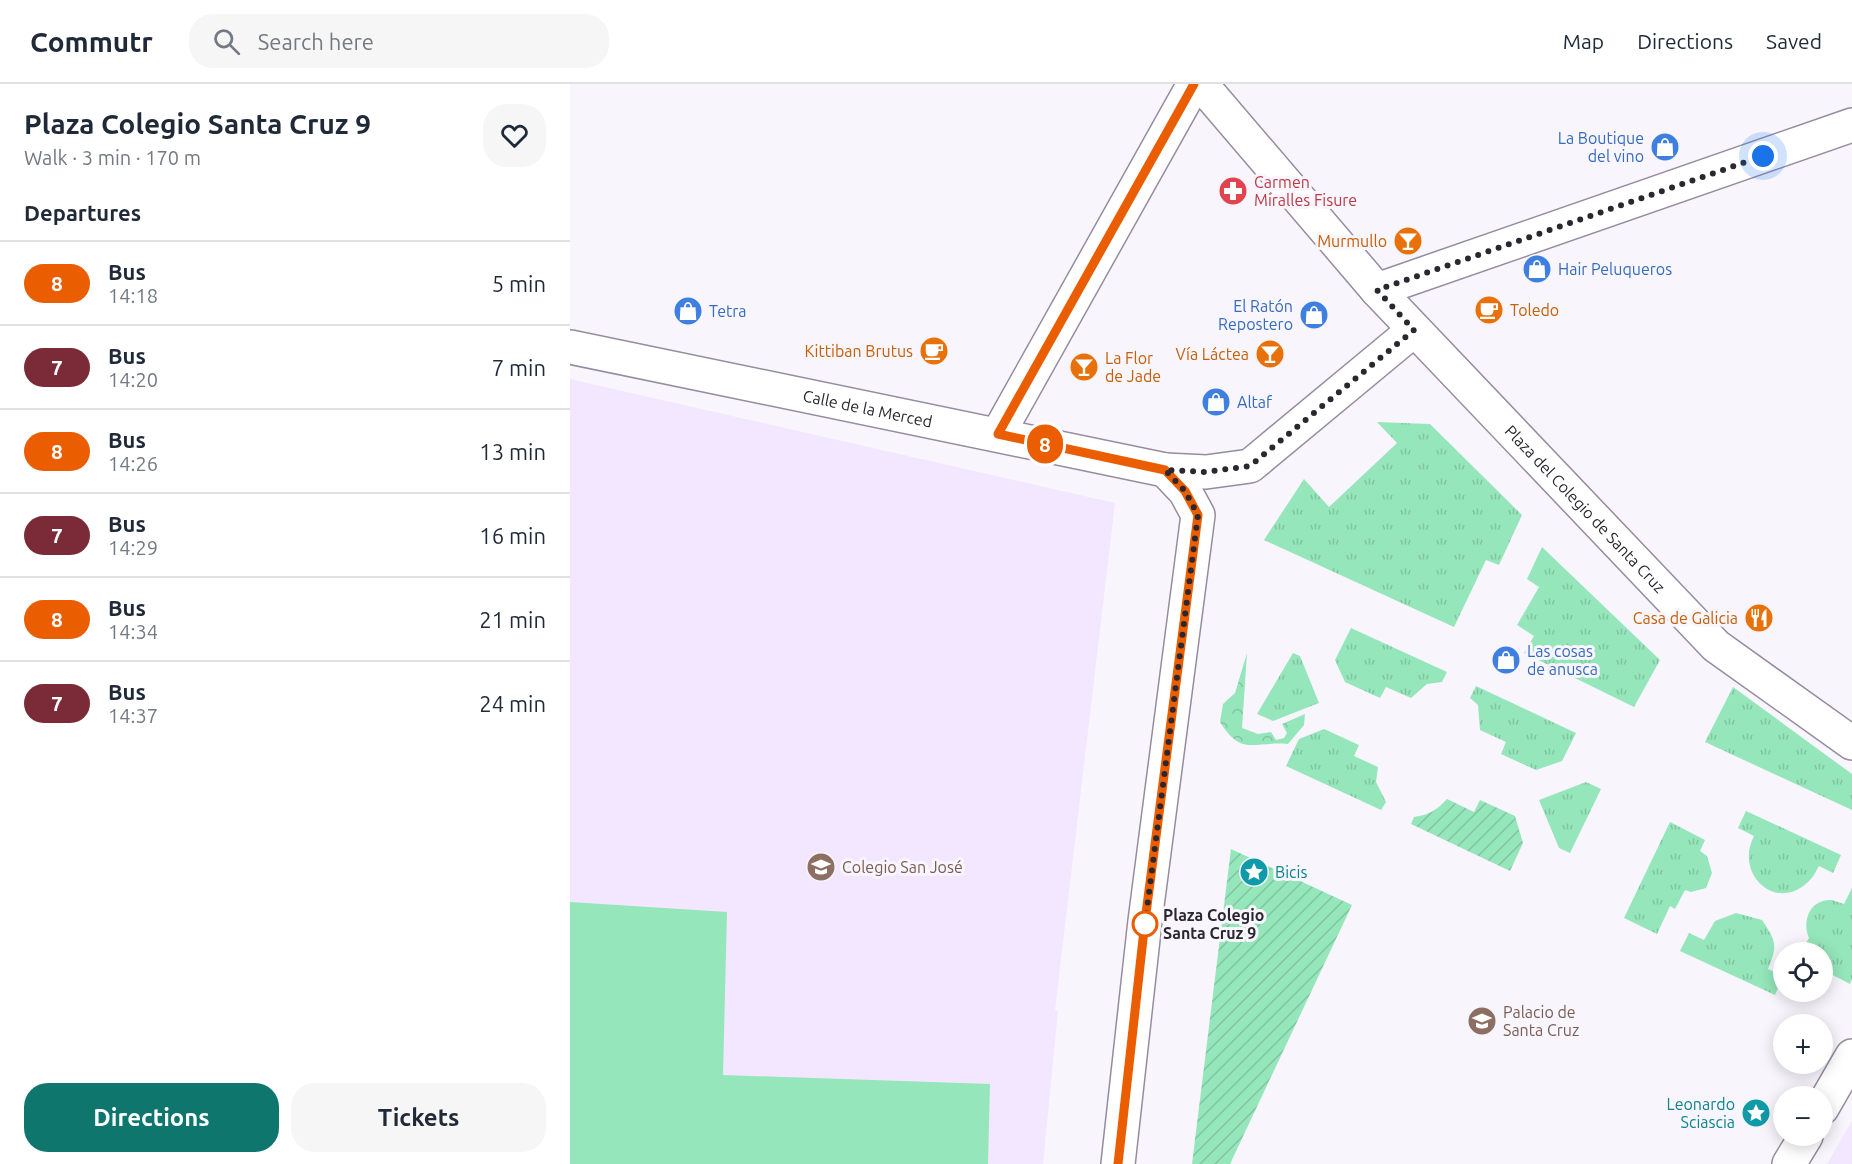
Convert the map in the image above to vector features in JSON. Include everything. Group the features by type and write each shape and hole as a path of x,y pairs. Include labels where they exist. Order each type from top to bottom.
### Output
{"street":[{"path":"998,434 1194,84"},
{"name":"Plaza del Colegio de Santa Cruz","path":"1201,84 1377,290 1716,646 1852,742"},
{"path":"1377,290 1852,125"},
{"path":"1165,470 1206,472 1250,466 1414,330"},
{"name":"Calle de la Merced","path":"570,347 1165,470"},
{"path":"1118,1164 1198,515 1185,491 1165,470"},
{"path":"1833,1089 1852,1056"},
{"path":"1789,1164 1800,1146"}],"shaded area":[{"name":"Colegio San José","path":"570,379 1115,503 1055,1010 1058,1011 1043,1164 570,1164"},
{"path":"1852,1121 1852,1164 1827,1164"}],"green space":[{"path":"1377,422 1430,424 1522,515 1499,565 1486,560 1454,627 1264,540 1304,479 1329,507 1397,443"},
{"path":"1542,547 1660,660 1634,707 1524,653 1534,636 1517,625 1539,587 1527,579"},
{"path":"1351,628 1447,672 1442,682 1427,684 1411,698 1386,687 1380,698 1345,682 1335,660"},
{"path":"1247,653 1242,728 1258,734 1271,732 1276,740 1284,738 1287,733 1282,724 1305,714 1304,725 1288,744 1242,744 1228,733 1220,722 1223,704 1235,693"},
{"path":"1293,653 1300,656 1319,703 1273,721 1257,714"},
{"path":"1476,686 1576,733 1562,761 1536,770 1501,754 1506,742 1480,730 1478,705 1470,698"},
{"path":"1733,687 1852,774 1852,810 1705,742"},
{"path":"1324,729 1359,745 1354,756 1378,767 1376,782 1386,802 1381,810 1286,766 1299,739"},
{"path":"1586,782 1601,789 1570,853 1559,848 1539,800"},
{"path":"1447,799 1474,812 1480,800 1515,816 1523,843 1510,871 1411,824 1414,817 1432,811"},
{"path":"1746,811 1841,855 1833,873 1819,866 1808,882 1796,890 1783,893 1772,891 1762,885 1754,875 1750,864 1749,850 1754,836 1738,828"},
{"path":"1670,822 1705,840 1700,851 1707,856 1712,873 1706,888 1691,892 1685,890 1675,909 1670,906 1657,934 1624,918"},
{"path":"1231,849 1352,905 1230,1164 1192,1164"},
{"path":"1852,888 1852,979 1850,984 1833,975 1833,942 1807,942 1809,938 1806,925 1812,908 1823,901 1830,900 1844,904"},
{"path":"570,902 727,912 723,1075 990,1084 988,1164 570,1164"},
{"path":"1736,913 1762,920 1774,942 1768,969 1773,971 1773,994 1680,951 1689,933 1704,940 1715,921"}],"bus line":[{"name":"8","path":"1118,1164 1145,921 1198,515 1185,491 1165,470 998,434 1194,84"}],"place":[{"name":"La Boutique del vino","path":"1665,147"},
{"name":"Carmen Miralles Fisure","path":"1233,191"},
{"name":"Murmullo","path":"1408,241"},
{"name":"Hair Peluqueros","path":"1537,269"},
{"name":"Toledo","path":"1489,310"},
{"name":"Tetra","path":"688,311"},
{"name":"El Ratón Repostero","path":"1314,315"},
{"name":"Kittiban Brutus","path":"934,351"},
{"name":"Vía Láctea","path":"1270,354"},
{"name":"La Flor de Jade","path":"1084,367"},
{"name":"Altaf","path":"1216,402"},
{"name":"Casa de Galicia","path":"1759,618"},
{"name":"Las cosas de anusca","path":"1506,660"},
{"name":"Colegio San José","path":"821,867"},
{"name":"Bicis","path":"1254,872"},
{"name":"Plaza Colegio Santa Cruz 9","path":"1145,924"},
{"name":"Palacio de Santa Cruz","path":"1482,1021"},
{"name":"Leonardo Sciascia","path":"1756,1113"}],"route":[{"path":"1145,924 1198,515 1185,491 1165,470 1206,472 1250,466 1389,352 1414,330 1377,290 1763,156"}]}
